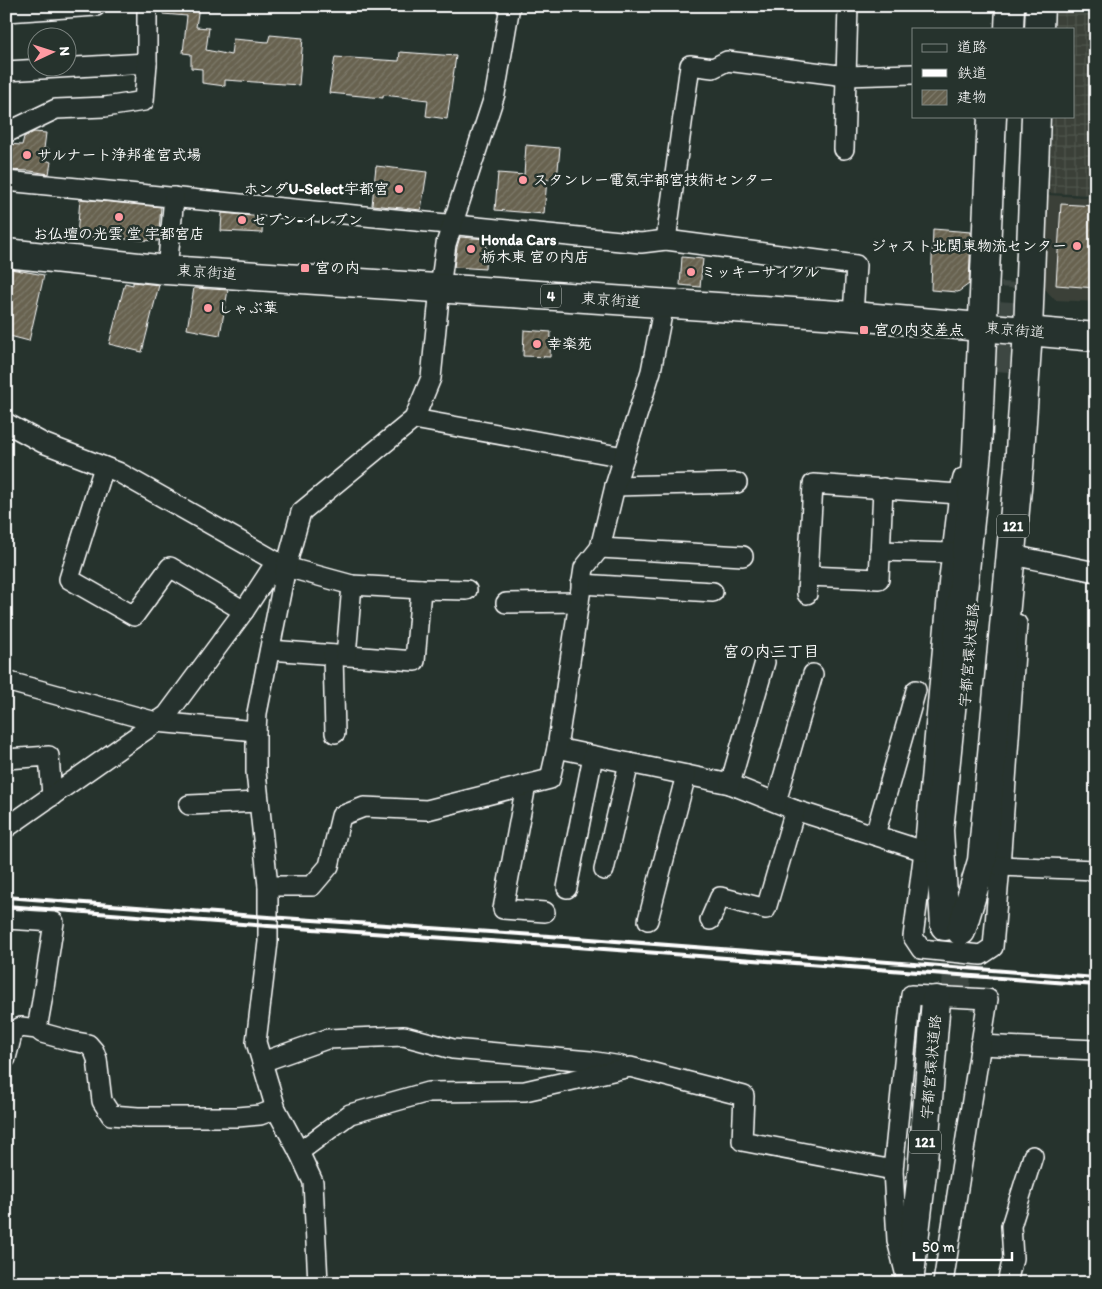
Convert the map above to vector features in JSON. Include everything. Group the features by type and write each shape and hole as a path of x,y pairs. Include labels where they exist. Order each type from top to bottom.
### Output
{"highway":[{"path":"996,28 997,6"},
{"path":"1009,28 1010,6"},
{"path":"1024,28 1025,6"},
{"path":"1039,28 1040,6"},
{"path":"952,936 939,830 977,451 992,118"},
{"path":"1005,118 1007,283 1021,118"},
{"name":"121","path":"952,936 982,861 1019,467 1028,331 1036,118"},
{"name":"東京街道","path":"6,253 167,270 854,316 1096,337"},
{"name":"宇都宮環状道路","path":"952,936 994,559 1002,369"},
{"name":"宇都宮環状道路","path":"908,1283 946,1001 932,1228 924,1283"}],"street":[{"path":"6,12 96,6"},
{"path":"6,133 56,109 144,101 148,6"},
{"path":"318,1283 313,1182 276,1109 256,1042 268,942 268,886 256,772 257,713 270,650 281,564 301,512 414,419 431,378 446,244 495,94 510,6"},
{"path":"844,149 848,6"},
{"path":"666,240 690,65 713,68 727,61 846,76 912,74"},
{"path":"6,71 147,64"},
{"path":"6,180 641,243 666,240 856,265 854,316"},
{"path":"167,270 174,197"},
{"path":"268,886 312,886 330,866 341,816 364,807 427,810 550,779 557,748 584,568 600,548 615,486 651,371 664,304"},
{"path":"414,419 624,457"},
{"path":"6,423 43,443 118,472 281,564 352,585 467,590"},
{"path":"977,451 964,476 959,494 952,553 924,851 913,937 921,949 980,955 993,947 1026,502 1019,467"},
{"path":"104,467 69,579 134,616 170,567 244,611"},
{"path":"615,486 737,483"},
{"path":"883,488 879,579 808,585 813,484 883,488 959,494"},
{"path":"600,548 743,556"},
{"path":"880,551 952,553"},
{"path":"1022,557 1096,572"},
{"path":"6,828 167,715 281,564"},
{"path":"335,733 339,656 352,585"},
{"path":"270,650 414,661 421,589"},
{"path":"506,603 580,593 714,592"},
{"path":"730,784 765,662"},
{"path":"776,802 813,674"},
{"path":"6,681 156,722 256,730"},
{"path":"874,835 916,690"},
{"path":"557,748 730,784 795,810 924,851"},
{"path":"6,759 49,756 52,796"},
{"path":"567,888 593,756"},
{"path":"604,870 629,763"},
{"path":"648,920 686,775"},
{"path":"526,785 503,909 545,912"},
{"path":"189,805 259,802"},
{"path":"710,920 720,897 766,909 795,810"},
{"path":"1000,866 1096,870"},
{"path":"6,919 54,922 37,1029"},
{"path":"908,1283 897,1240 893,1170 911,995 988,998 943,1283"},
{"path":"6,1058 13,1031 21,1026 37,1029 42,1033 71,1041 88,1044 94,1051 97,1059 102,1101 111,1115 138,1118 237,1117 260,1115 276,1109"},
{"path":"262,1062 327,1039 404,1036 453,1049 590,1060 630,1067 744,1096 742,1142 893,1170"},
{"path":"980,1046 1096,1050"},
{"path":"299,1152 350,1114 428,1092 525,1091 630,1067"},
{"path":"1007,1283 1013,1258 1011,1226 1033,1156"}],"shaded area":[{"path":"1056,6 1096,6 1096,195 1049,193 1052,118 1074,118 1074,28 1055,28"},
{"path":"1048,195 1096,198 1096,302 1055,300 1044,288"}],"building":[{"path":"163,6 199,6 196,27 209,28 206,50 231,55 233,39 268,42 270,35 303,38 299,85 225,80 225,86 202,83 202,69 191,68 191,54 183,53 187,16 163,14"},
{"path":"400,52 456,56 447,119 426,116 428,100 383,95 383,98 329,93 335,57 399,61"},
{"name":"サルナート浄邦雀宮式場","path":"34,132 46,133 44,149 49,149 46,160 51,162 49,174 6,170 6,144 22,145 24,137"},
{"name":"スタンレー電気宇都宮技術センター","path":"526,145 560,148 557,180 547,179 544,214 495,210 498,173 524,175"},
{"name":"ホンダU-Select宇都宮","path":"376,166 427,172 421,210 372,205"},
{"name":"お仏壇の光雲 堂 宇都宮店","path":"80,199 161,207 158,241 77,236"},
{"name":"ジャスト北関東物流センター","path":"1061,204 1096,206 1096,288 1056,285"},
{"name":"セブン-イレブン","path":"222,213 263,217 262,233 221,231"},
{"path":"933,229 971,232 969,284 958,292 931,290"},
{"name":"Honda Cars 栃木東 宮の内店","path":"460,237 487,239 485,269 454,267"},
{"name":"ミッキーサイクル","path":"682,257 703,259 700,287 680,285"},
{"path":"11,269 44,275 29,341 6,335 6,291"},
{"path":"133,282 159,285 142,352 109,344 125,283 133,285"},
{"name":"しゃぶ葉","path":"194,288 228,290 220,335 187,329"},
{"name":"幸楽苑","path":"524,330 551,332 550,357 523,356"}],"tunnel":[{"path":"1009,372 1015,283"},
{"path":"955,1002 959,944"}],"railway":[{"path":"6,897 1096,978"},
{"path":"6,906 1096,985"},
{"path":"6,1278 29,1283"}],"place":[{"name":"サルナート浄邦雀宮式場","path":"27,155"},
{"name":"スタンレー電気宇都宮技術センター","path":"523,180"},
{"name":"ホンダU-Select宇都宮","path":"399,189"},
{"name":"お仏壇の光雲 堂 宇都宮店","path":"119,217"},
{"name":"セブン-イレブン","path":"242,220"},
{"name":"ジャスト北関東物流センター","path":"1077,246"},
{"name":"Honda Cars 栃木東 宮の内店","path":"471,249"},
{"name":"宮の内","path":"305,268"},
{"name":"ミッキーサイクル","path":"691,272"},
{"name":"しゃぶ葉","path":"208,308"},
{"name":"宮の内交差点","path":"864,330"},
{"name":"幸楽苑","path":"537,344"}],"district":[{"name":"宮の内三丁目","path":"771,651"}]}
